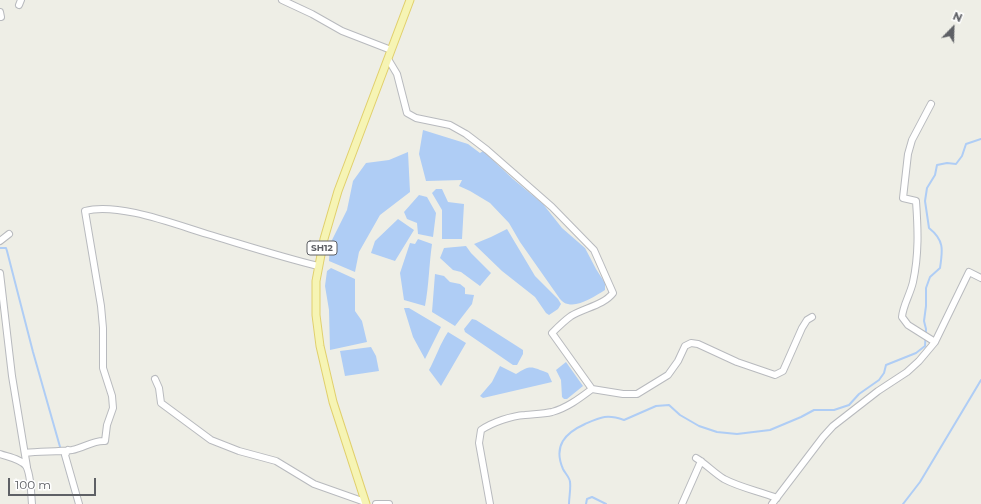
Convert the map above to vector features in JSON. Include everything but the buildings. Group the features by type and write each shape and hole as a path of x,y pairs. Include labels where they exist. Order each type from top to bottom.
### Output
{"main road":[{"name":"SH12","path":"366,503 333,402 320,346 316,315 316,281 324,239 338,191 410,0"}],"street":[{"path":"282,0 312,14 342,31 391,50"},
{"path":"388,59 397,74 407,113 416,118 450,126 466,134 487,150 552,208 594,250 613,293 600,303 571,316 552,333 592,389 622,394 637,394 668,375 678,361 684,346 691,343 698,344 737,362 775,375 783,371 802,328 807,320 812,317"},
{"path":"931,104 912,140 908,154 904,198 916,201 918,244 917,265 913,284 903,309 902,318 908,325 933,341"},
{"path":"25,453 66,450 84,446 93,442 105,441 107,425 113,408 112,396 104,368 101,306 85,211 93,209 120,209 282,257 318,266"},
{"path":"0,241 9,234"},
{"path":"772,504 823,437 834,426 878,391 907,372 919,361 933,341 969,272 981,278"},
{"path":"0,274 12,376 26,466 29,476 32,504"},
{"path":"155,379 159,388 161,404 211,440 239,451 276,461 314,484 366,503"},
{"path":"490,504 479,443 481,430 486,426 523,415 551,412 562,408 592,389"},
{"path":"66,450 65,455 79,504"},
{"path":"0,454 22,462 26,466"},
{"path":"682,504 698,459 723,478 746,489 762,492 777,498"},
{"path":"376,504 389,504"}],"water":[{"path":"423,130 468,144 480,153 483,151 543,204 562,228 585,248 605,283 605,290 587,300 572,305 567,304 560,299 520,242 509,223 490,203 459,186 462,180 426,181 419,154"},
{"path":"408,152 410,192 380,215 359,252 355,272 329,261 330,244 347,210 353,181 366,163 389,160"},
{"path":"436,189 442,189 448,202 464,204 462,239 442,239 442,210 432,193"},
{"path":"419,195 427,197 436,213 433,237 418,234 417,223 407,219 404,212"},
{"path":"398,219 414,230 395,261 371,253 375,241"},
{"path":"507,229 535,276 558,299 561,304 558,309 549,315 535,297 502,271 474,244"},
{"path":"418,239 432,244 425,306 404,300 400,273 410,243 415,244"},
{"path":"466,246 491,273 480,286 461,272 453,270 440,258 444,248"},
{"path":"331,268 355,279 355,311 362,321 367,342 330,350 329,310 325,286 327,271"},
{"path":"435,274 444,276 450,282 460,284 465,288 465,294 474,295 472,304 455,326 432,312"},
{"path":"404,308 409,308 441,327 425,359 413,337"},
{"path":"472,319 476,320 523,350 523,354 517,365 513,365 465,332 464,329"},
{"path":"448,332 466,343 441,386 429,370"},
{"path":"371,347 376,356 379,371 345,376 340,351"},
{"path":"566,362 583,386 567,399 564,399 562,397 561,380 556,370"},
{"path":"500,366 516,374 528,368 535,368 548,373 552,382 483,398 480,396 492,382"}],"waterway":[{"path":"569,504 570,480 560,461 560,447 567,436 585,424 604,417 613,417 624,420 656,406 669,405 680,415 699,426 717,432 737,434 770,430 814,410 834,410 849,405 859,394 879,380 884,373 886,365 916,353 925,346 926,329 924,321 926,288 930,277 940,268 942,255 940,241 934,232 929,228 925,201 927,188 935,175 937,165 947,163 956,164 962,156 966,144 981,139"},
{"path":"0,248 6,248 7,251 33,352 74,496"},
{"path":"903,504 920,482 981,380"},
{"path":"586,504 587,499 592,497 606,504"}]}
